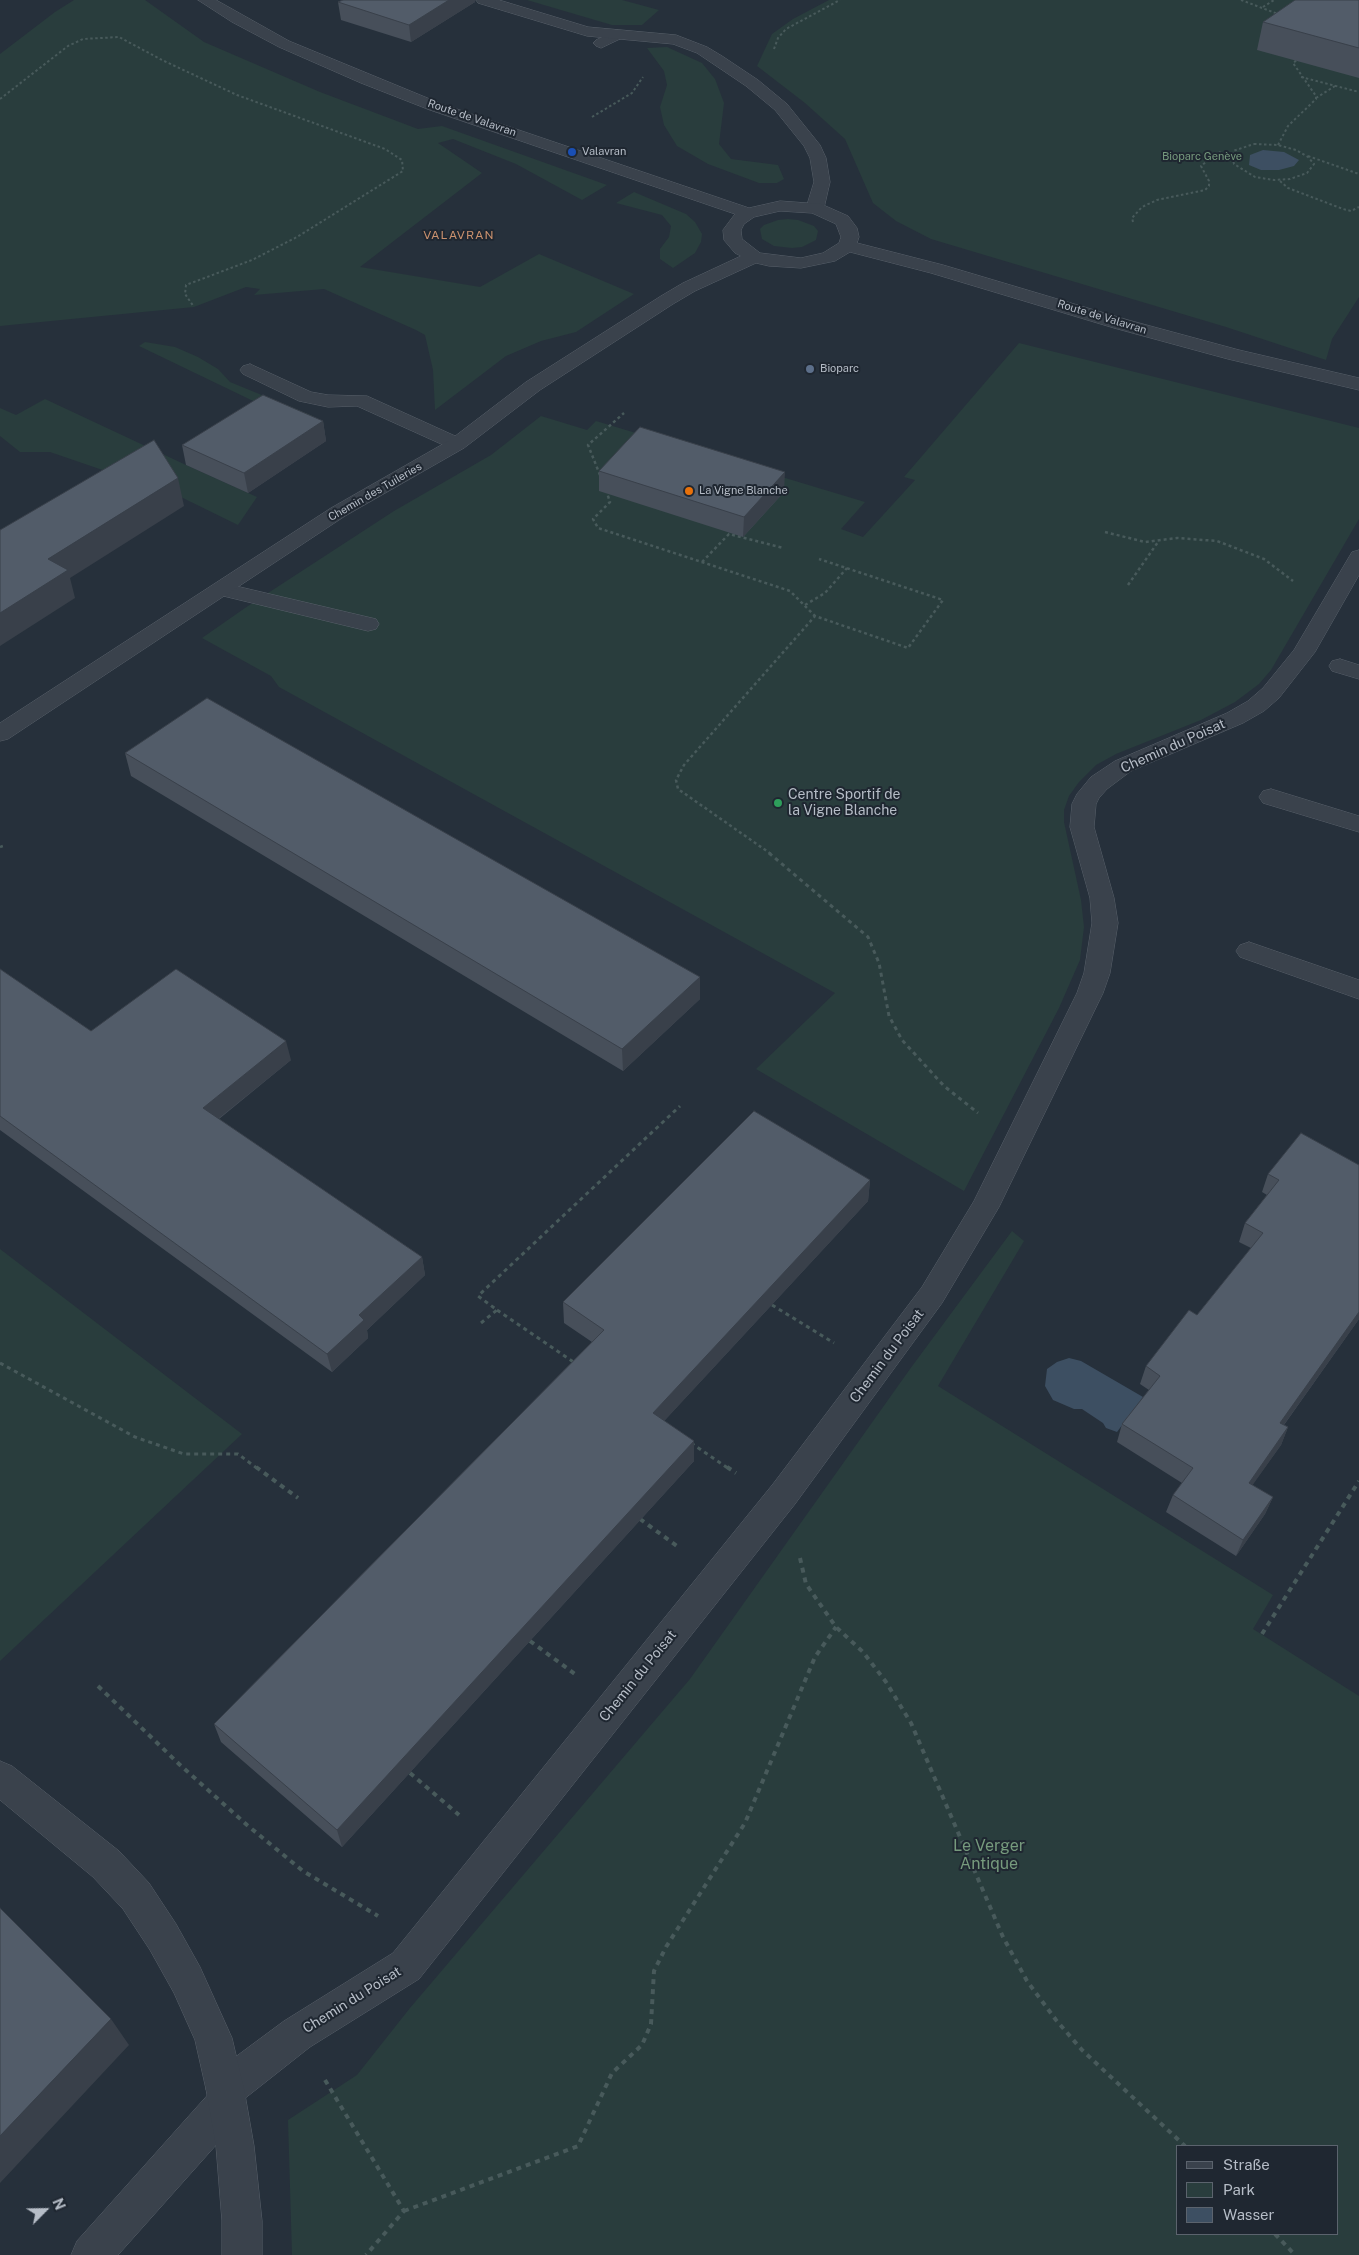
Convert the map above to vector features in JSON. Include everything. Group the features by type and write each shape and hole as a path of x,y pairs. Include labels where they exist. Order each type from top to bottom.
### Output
{"street":[{"name":"Route de Valavran","path":"205,0 236,19 284,44 367,80 436,107 652,178 748,213"},
{"path":"483,0 587,30 617,35 660,37 695,47 732,69 781,107 800,128 818,158 822,182 815,208"},
{"path":"602,43 617,35"},
{"path":"780,206 815,208 842,220 848,228 850,237 847,246 830,257 801,264 777,262 754,257 741,249 733,240 732,230 737,221 748,213 780,206"},
{"name":"Route de Valavran","path":"847,246 938,269 1121,324 1235,355 1359,384"},
{"name":"Chemin des Tuileries","path":"0,734 338,512 457,444 533,386 667,300 689,287 754,257"},
{"path":"281,367 257,373 306,397 328,401 360,400 457,444"},
{"name":"Chemin du Poisat","path":"91,2255 226,2096 297,2034 406,1966 782,1497 932,1295 985,1207 1090,993 1097,973 1104,923 1102,898 1082,828 1084,804 1089,794 1099,783 1141,756 1211,730 1256,706 1288,675 1304,652 1359,556"},
{"path":"223,589 368,624"},
{"path":"1271,797 1359,824"},
{"path":"1249,951 1359,990"},
{"path":"0,1778 106,1864 136,1896 163,1937 187,1980 214,2038 226,2096 235,2146 242,2221 242,2255"}],"path":[{"path":"773,56 778,38 786,30 840,0"},
{"path":"1241,0 1280,14"},
{"path":"1262,8 1274,0"},
{"path":"0,99 68,46 83,39 119,37 162,60 237,95 385,150 402,160 403,171 297,237 252,260 186,285 185,294 194,307"},
{"path":"586,121 632,93 643,77 642,68 627,53 602,43"},
{"path":"1297,60 1293,63 1316,98"},
{"path":"1301,77 1359,92"},
{"path":"1278,145 1288,126 1316,98 1336,86"},
{"path":"1232,155 1233,152 1254,144 1278,145 1359,174"},
{"path":"1133,222 1132,218 1142,207 1157,200 1205,190 1209,186 1209,181 1201,166 1218,152 1232,155"},
{"path":"1232,155 1234,164 1245,172 1255,177 1279,180 1307,173 1314,164 1303,154"},
{"path":"1279,180 1288,188 1343,209 1351,211 1359,207"},
{"path":"601,477 588,445 624,413"},
{"path":"604,486 610,502 593,518 598,528 790,591 816,616 908,648 943,600 819,559"},
{"path":"1105,532 1145,542 1177,538 1216,541 1233,546 1269,562 1307,592 1333,602"},
{"path":"702,562 729,534 783,548"},
{"path":"1128,585 1159,541"},
{"path":"805,606 825,593 847,568"},
{"path":"816,616 684,765 676,780 678,789 784,862 860,928 868,937 874,950 889,1016 902,1040 944,1086 975,1111 990,1120 1022,1132"},
{"path":"577,1365 478,1296 680,1106"},
{"path":"772,1305 877,1369"},
{"path":"481,1323 497,1310"},
{"path":"0,1363 135,1437 184,1454 238,1454 298,1498"},
{"path":"690,1442 782,1497 806,1584 836,1627 863,1652 886,1682 912,1722 984,1895 1003,1937 1027,1981 1056,2020 1082,2050 1184,2145"},
{"path":"1262,1634 1359,1481"},
{"path":"366,2255 404,2211 578,2146 612,2073 642,2045 651,2024 654,1971 666,1947 745,1823 815,1657 836,1627"},
{"path":"98,1686 192,1776 303,1871 356,1905 394,1925 428,1939"},
{"path":"410,1773 499,1850"},
{"path":"297,2034 404,2211"},
{"path":"1276,2235 1295,2255"}],"green space":[{"path":"74,0 145,0 204,42 320,92 418,129 442,126 607,185 582,200 516,164 453,139 438,143 482,173 360,267 480,287 539,254 634,294 576,332 541,341 506,356 435,410 433,370 425,335 324,289 254,295 260,289 246,287 194,307 0,326 0,54 55,12"},
{"path":"527,0 622,0 659,10 642,25 612,25"},
{"name":"Bioparc Genève","path":"829,0 1359,0 1359,297 1332,339 1326,360 1226,327 931,239 896,221 873,203 845,139 805,103 757,66 772,34 793,19"},
{"path":"667,47 702,63 715,79 724,103 719,144 731,159 778,165 784,179 777,183 759,183 708,164 677,146 664,125 660,107 667,85 664,71 647,48"},
{"path":"634,192 686,214 695,222 702,234 701,242 695,253 673,268 660,259 660,249 669,237 671,226 662,215 616,203"},
{"path":"788,219 798,220 814,226 818,231 816,240 802,247 792,248 774,246 762,239 760,229 764,225"},
{"path":"145,342 175,347 198,357 218,369 230,382 313,416 303,425 139,346"},
{"name":"Centre Sportif de la Vigne Blanche","path":"1019,343 1359,428 1359,519 1271,670 1259,684 1235,702 1201,720 1116,754 1096,765 1079,782 1069,796 1064,810 1064,822 1081,900 1084,927 1080,960 1059,1008 964,1191 756,1069 835,993 279,687 271,676 202,638 394,511 491,455 541,416 587,430 596,421 865,502 841,529 863,537 915,480 904,477"},
{"path":"45,399 257,497 238,525 140,477 123,477 50,452 20,452 0,436 0,408 16,415"},
{"name":"Le Verger Antique","path":"1012,1231 1024,1241 938,1386 1273,1595 1253,1629 1359,1696 1359,2255 292,2255 288,2120 357,2075 410,2008 690,1679 910,1369"},
{"path":"0,1249 242,1434 0,1661"}],"water":[{"path":"1263,150 1284,152 1299,160 1294,166 1279,170 1261,170 1249,165 1250,155"},
{"path":"1069,1358 1081,1361 1143,1397 1117,1432 1106,1428 1103,1423 1082,1409 1074,1409 1053,1400 1045,1386 1047,1369 1057,1362"}],"building":[{"path":"343,0 449,0 409,25 338,2"},
{"path":"1295,0 1359,0 1359,48 1263,22"},
{"path":"263,395 323,421 244,473 182,445"},
{"path":"640,427 785,472 744,517 599,471"},
{"path":"154,440 178,478 48,559 68,570 0,613 0,530"},
{"path":"207,698 700,977 622,1049 125,753"},
{"path":"0,969 91,1031 176,969 286,1041 203,1108 422,1257 359,1315 364,1320 327,1354 0,1116"},
{"path":"754,1111 870,1180 653,1413 694,1441 337,1830 214,1724 604,1330 563,1302"},
{"path":"1301,1133 1359,1165 1359,1312 1280,1423 1288,1427 1249,1483 1273,1497 1243,1540 1173,1495 1193,1468 1122,1424 1160,1376 1146,1366 1189,1310 1197,1315 1263,1233 1245,1223 1279,1180 1268,1174"},
{"path":"0,1908 111,2019 0,2136"}],"place":[{"name":"Valavran","path":"572,152"},
{"name":"Bioparc","path":"810,369"},
{"name":"La Vigne Blanche","path":"689,491"},
{"name":"Centre Sportif de la Vigne Blanche","path":"778,803"}],"district":[{"name":"VALAVRAN","path":"459,235"}]}
